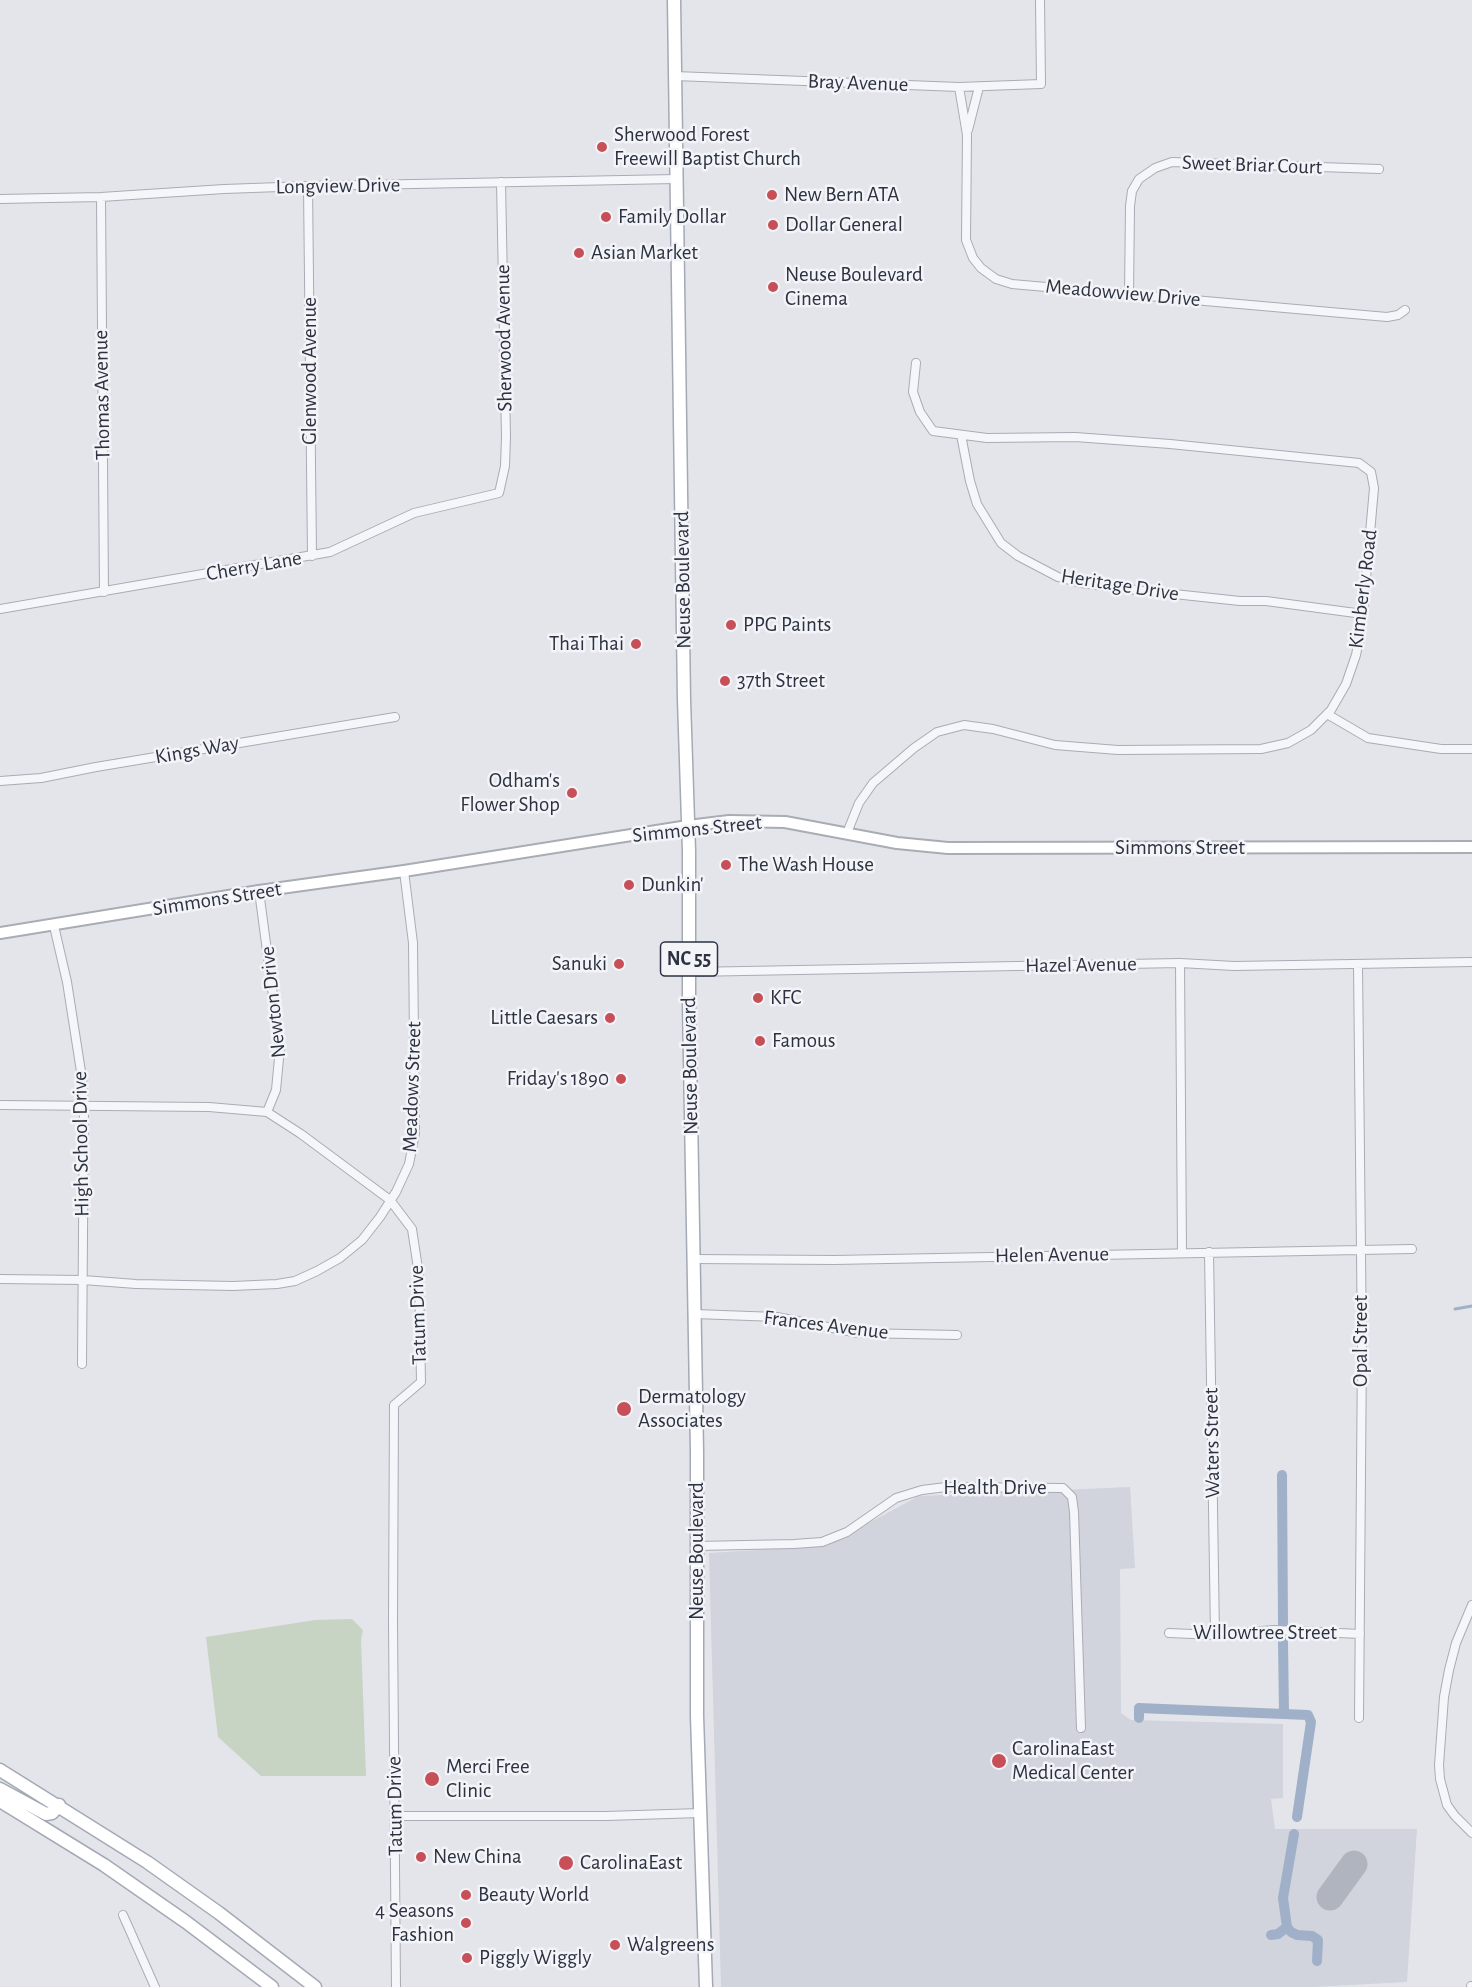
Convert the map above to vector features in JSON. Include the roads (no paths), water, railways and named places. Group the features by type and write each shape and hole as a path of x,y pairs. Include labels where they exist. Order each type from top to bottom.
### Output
{"main road":[{"name":"Neuse Boulevard","path":"674,0 695,1314 697,1716 706,1987"},
{"path":"0,1770 59,1805 174,1881 315,1987"},
{"path":"0,1789 46,1814 51,1814 59,1805"},
{"path":"0,1801 104,1865 186,1922 272,1987"}],"street":[{"name":"Bray Avenue","path":"675,76 959,87 1041,84 1040,0"},
{"name":"Meadowview Drive","path":"959,87 967,135 966,240 973,258 981,268 996,279 1012,284 1387,317 1398,315 1405,310"},
{"name":"Meadowview Drive","path":"967,135 979,87"},
{"name":"Sweet Briar Court","path":"1129,294 1132,191 1139,179 1155,168 1172,162 1379,169"},
{"name":"Longview Drive","path":"0,199 101,197 308,186 676,179"},
{"name":"Sherwood Avenue","path":"499,493 505,466 506,437 501,182"},
{"name":"Glenwood Avenue","path":"308,186 312,556"},
{"name":"Thomas Avenue","path":"101,197 104,592"},
{"path":"916,363 913,392 920,412 933,431 961,435"},
{"name":"Heritage Drive","path":"961,435 977,504 1001,543 1027,562 1058,577 1081,583 1127,589 1363,614"},
{"name":"Kimberly Road","path":"847,833 859,803 873,783 914,748 937,732 964,725 993,729 1055,745 1087,748 1156,751 1261,749 1288,743 1311,730 1327,714 1346,684 1356,655 1363,614 1374,488 1371,472 1359,463 1075,437 987,438 961,435"},
{"name":"Cherry Lane","path":"0,609 330,552 354,543 414,513 499,493"},
{"path":"1327,714 1368,738 1441,749 1472,749"},
{"name":"Kings Way","path":"0,781 41,778 395,717"},
{"name":"Simmons Street","path":"0,933 259,891 729,821 765,820 807,825 897,843 948,848 1472,847"},
{"name":"Meadows Street","path":"0,1279 266,1286 295,1281 317,1271 348,1252 362,1240 380,1217 409,1164 415,1133 413,943 404,871"},
{"name":"Newton Drive","path":"259,891 280,1048 276,1090 267,1112"},
{"name":"High School Drive","path":"54,926 67,982 82,1078 84,1106 82,1364"},
{"name":"Hazel Avenue","path":"690,972 1180,963 1234,966 1472,962"},
{"path":"1180,963 1182,1253"},
{"name":"Opal Street","path":"1358,963 1361,1250 1359,1718"},
{"name":"Tatum Drive","path":"0,1106 209,1107 267,1112 301,1134 390,1200 412,1229 419,1275 421,1382 394,1405 396,1987"},
{"name":"Helen Avenue","path":"693,1259 834,1260 1412,1248"},
{"name":"Waters Street","path":"1209,1252 1215,1635"},
{"name":"Frances Avenue","path":"695,1314 777,1317 858,1333 957,1335"},
{"name":"Health Drive","path":"697,1546 822,1542 847,1532 896,1498 922,1490 946,1487 1062,1488 1072,1497 1074,1512 1081,1728"},
{"path":"1472,1605 1456,1643 1449,1670 1444,1697 1439,1765 1440,1779 1448,1805 1455,1816 1472,1833"},
{"name":"Willowtree Street","path":"1169,1633 1215,1635 1274,1630 1360,1634"},
{"path":"395,1816 606,1816 700,1813"},
{"path":"123,1915 156,1987"}],"waterway":[{"path":"1455,1309 1472,1306"},
{"path":"1282,1475 1283,1626"},
{"path":"1283,1642 1284,1713"},
{"path":"1139,1718 1139,1708 1308,1715 1311,1722 1297,1817"},
{"path":"1271,1935 1278,1934 1287,1927 1283,1898 1294,1834"},
{"path":"1287,1927 1297,1935 1312,1936 1318,1940 1317,1961"}],"place":[{"name":"Sherwood Forest Freewill Baptist Church","path":"602,147"},
{"name":"New Bern ATA","path":"772,195"},
{"name":"Family Dollar","path":"606,217"},
{"name":"Dollar General","path":"773,225"},
{"name":"Asian Market","path":"579,253"},
{"name":"Neuse Boulevard Cinema","path":"773,287"},
{"name":"PPG Paints","path":"731,625"},
{"name":"Thai Thai","path":"636,644"},
{"name":"37th Street","path":"725,681"},
{"name":"Odham's Flower Shop","path":"572,793"},
{"name":"The Wash House","path":"726,865"},
{"name":"Dunkin'","path":"629,885"},
{"name":"Sanuki","path":"619,964"},
{"name":"KFC","path":"758,998"},
{"name":"Little Caesars","path":"610,1018"},
{"name":"Famous","path":"760,1041"},
{"name":"Friday's 1890","path":"621,1079"},
{"name":"Dermatology Associates","path":"624,1409"},
{"name":"CarolinaEast Medical Center","path":"999,1761"},
{"name":"Merci Free Clinic","path":"432,1779"},
{"name":"New China","path":"421,1857"},
{"name":"CarolinaEast","path":"566,1863"},
{"name":"Beauty World","path":"466,1895"},
{"name":"4 Seasons Fashion","path":"466,1923"},
{"name":"Walgreens","path":"615,1945"},
{"name":"Piggly Wiggly","path":"467,1958"}]}
